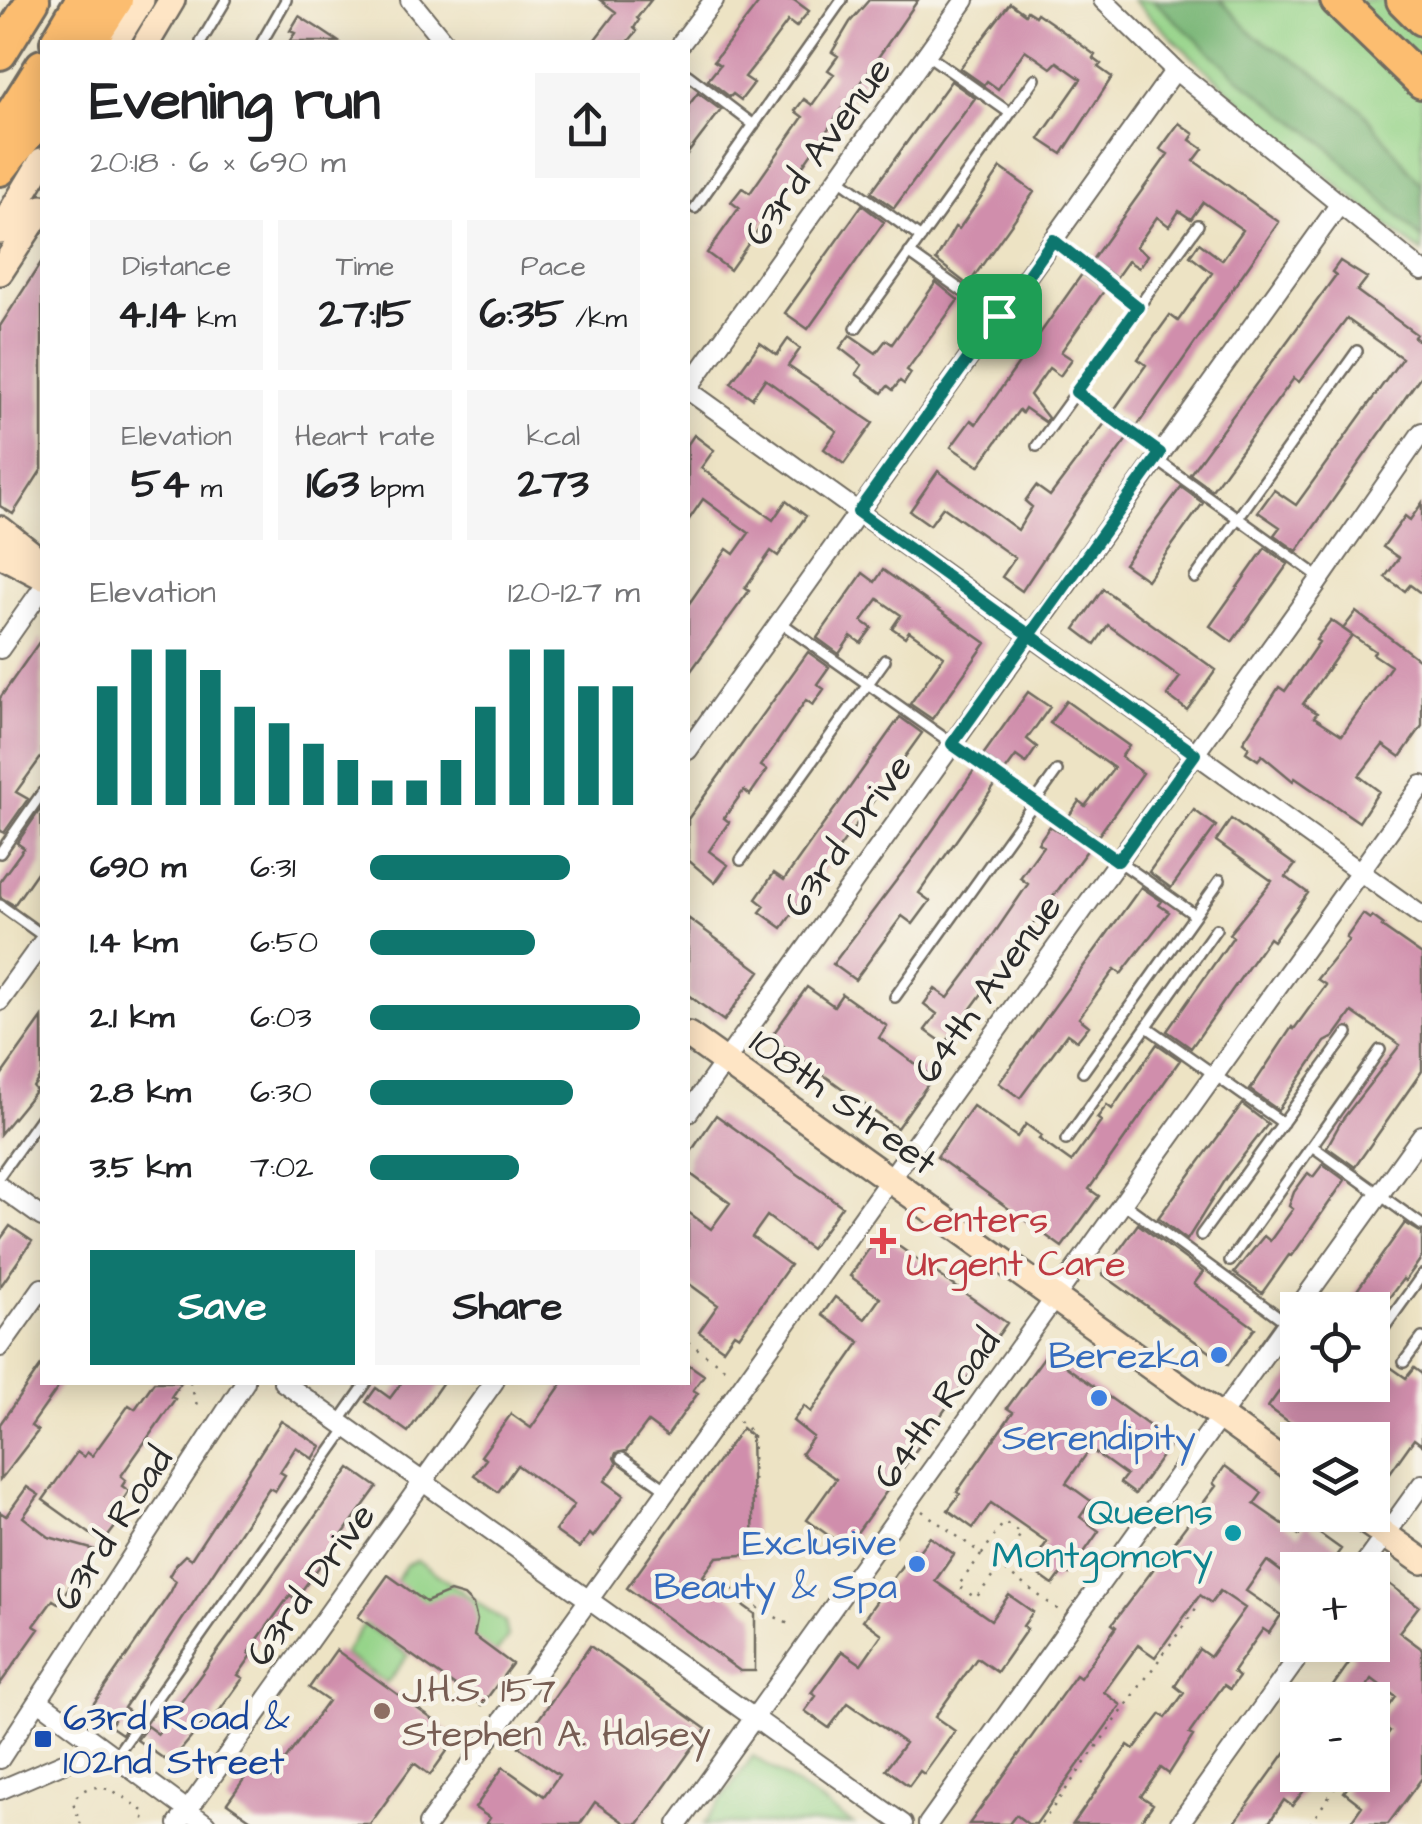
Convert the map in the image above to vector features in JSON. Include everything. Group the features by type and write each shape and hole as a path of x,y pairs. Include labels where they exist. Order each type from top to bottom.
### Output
{"highway":[{"path":"0,53 33,0"},
{"path":"58,40 82,0"},
{"path":"90,40 116,0"},
{"path":"1326,0 1395,57"},
{"path":"1337,0 1422,82"},
{"path":"1403,0 1422,18"},
{"path":"0,133 40,69"},
{"path":"0,169 40,117"}],"main road":[{"path":"116,40 141,0"},
{"path":"149,40 172,0"},
{"path":"0,231 40,165"},
{"path":"0,272 40,211"},
{"path":"0,529 29,552 40,569"},
{"path":"0,554 16,566 40,572"},
{"name":"108th Street","path":"690,1036 1280,1459"},
{"path":"1381,1532 1422,1562"}],"street":[{"path":"410,0 442,40"},
{"path":"684,40 714,0"},
{"name":"63rd Avenue","path":"690,386 964,0"},
{"path":"1103,0 1175,70 1422,271"},
{"path":"690,747 1175,70"},
{"name":"63rd Drive","path":"690,1109 1339,205"},
{"path":"690,390 1422,916"},
{"name":"64th Avenue","path":"428,1824 1422,432"},
{"path":"0,649 40,592"},
{"name":"64th Road","path":"678,1824 1422,786"},
{"path":"0,1001 40,946"},
{"path":"1310,1292 1422,1135"},
{"path":"2,1189 40,1216"},
{"path":"0,1348 40,1291"},
{"path":"928,1824 1280,1334"},
{"name":"63rd Road","path":"0,1759 243,1385"},
{"path":"286,1385 903,1824"},
{"name":"63rd Drive","path":"183,1817 492,1385"},
{"path":"1373,1552 1422,1484"},
{"path":"1178,1824 1295,1662"},
{"path":"39,1700 183,1817 206,1824"},
{"path":"0,1790 75,1758 110,1754"}],"lane":[{"path":"201,40 226,0"},
{"path":"263,40 286,0"},
{"path":"695,208 842,0"},
{"path":"926,54 1010,113"},
{"path":"690,76 754,125"},
{"path":"856,328 1035,79"},
{"path":"838,178 920,238"},
{"path":"1037,446 1198,225"},
{"path":"1053,240 1138,307"},
{"path":"909,254 999,316"},
{"path":"1195,578 1358,351"},
{"path":"1076,392 1321,578"},
{"path":"780,622 1195,915"},
{"path":"741,860 884,660"},
{"path":"895,997 1057,771"},
{"path":"0,853 40,796"},
{"path":"1083,1072 1220,880"},
{"path":"0,905 40,934"},
{"path":"1066,1140 1216,928"},
{"path":"1146,1027 1283,1123"},
{"path":"1201,1235 1348,1033"},
{"path":"1230,1261 1380,1050"},
{"path":"2,1189 40,1120"},
{"path":"1312,1146 1422,1225"},
{"path":"1123,1203 1280,1317"},
{"path":"1390,1320 1422,1275"},
{"path":"1404,1362 1422,1338"},
{"path":"110,1754 343,1425 365,1385"},
{"path":"622,1458 667,1490"}],"path":[{"path":"690,1343 730,1372"},
{"path":"191,1385 198,1412"},
{"path":"738,1420 753,1434 754,1558"},
{"path":"909,1501 982,1554"},
{"path":"1004,1522 1021,1534 976,1598 958,1586 982,1554 1004,1522"},
{"path":"1000,1567 1074,1621"},
{"path":"716,1576 753,1606 794,1627"},
{"path":"1041,1824 1198,1608"},
{"path":"80,1824 82,1819 72,1802 81,1790 104,1786 146,1813 142,1824"},
{"path":"1310,1824 1332,1792"}],"green space":[{"path":"1133,0 1422,0 1422,253 1274,131"},
{"path":"1153,0 1220,0 1255,36 1309,69 1361,109 1422,186 1422,239 1322,141 1241,80"},
{"path":"417,1560 505,1622 508,1637 491,1659 394,1584 406,1565"},
{"path":"364,1624 408,1655 387,1683 344,1654"},
{"path":"753,1756 853,1824 704,1824"}],"building":[{"path":"600,0 651,0 637,18 637,31 630,40 595,40 616,12"},
{"path":"761,0 794,0 809,11 796,27 788,21 745,77 754,83 741,100 733,94 730,97 708,80 720,65 714,61"},
{"path":"869,0 918,0 730,270 707,253 739,208 731,202 742,188 750,193 803,117 795,111 804,99 812,105 834,74 828,70 838,56 832,52"},
{"path":"1010,3 1025,14 1037,13 1053,24 1095,55 1093,58 1101,64 1098,67 1112,77 1062,154 1039,139 1081,79 1057,62 1051,68 1025,50 998,89 987,81 984,85 960,68"},
{"path":"299,16 336,40 290,40 295,33 290,31"},
{"path":"951,81 975,98 894,208 871,192"},
{"path":"698,93 721,110 690,150 690,103"},
{"path":"1179,123 1194,134 1190,140 1203,149 1194,161 1279,222 1137,426 1114,410 1146,365 1138,359 1170,315 1178,321 1212,273 1190,256 1199,243 1222,260 1243,230 1203,202 1191,219 1179,211 1169,226 1157,217 1136,247 1148,255 1139,268 1128,261 1116,278 1092,260 1168,154 1160,149"},
{"path":"1001,168 1034,192 968,285 936,260 955,227 959,229"},
{"path":"862,205 884,222 808,329 785,313"},
{"path":"1340,261 1367,278 1357,291 1416,334 1414,337 1422,343 1422,374 1297,551 1274,535 1280,527 1258,512 1274,490 1296,505 1402,358 1347,319 1299,382 1294,378 1212,490 1190,474 1336,275 1332,272"},
{"path":"40,264 40,472 13,514 0,506 0,326"},
{"path":"1082,274 1104,291 1061,352 1072,359 1060,376 1049,368 1030,395 1048,418 1045,422 1025,408 1022,413 1019,410 979,466 951,447 971,420 976,424"},
{"path":"936,282 958,300 907,370 911,373 904,384 900,381 893,390 888,386 882,393 856,374 862,365 840,348 850,335 876,353 886,340 892,344"},
{"path":"788,339 800,349 788,366 873,423 844,464 824,449 837,431 765,379 752,398 731,383 760,343 777,355"},
{"path":"1105,423 1127,439 1022,591 1002,577 1015,558 943,507 930,525 910,511 938,471 1018,530 1032,507 1025,501 1036,486 1050,496"},
{"path":"694,435 714,450 701,468 773,520 786,501 806,516 778,556 771,551 745,588 749,591 690,672 690,602 727,549 734,554 749,533 703,499 690,518 690,441"},
{"path":"1181,487 1203,503 1147,580 1124,564"},
{"path":"1422,503 1422,594 1410,585 1405,591 1385,577 1399,558 1383,547 1405,516 1410,520"},
{"path":"1265,548 1288,564 1232,642 1210,626"},
{"path":"883,570 986,643 932,719 910,704 944,656 909,631 905,637 892,628 901,615 878,599 862,621 872,628 861,643 851,636 839,654 817,638 863,573 875,582"},
{"path":"1103,589 1216,670 1187,710 1167,695 1180,677 1108,625 1095,644 1075,629"},
{"path":"1356,612 1422,662 1422,726 1400,757 1383,745 1359,776 1379,791 1359,822 1295,778 1293,781 1262,755 1258,760 1246,752 1249,747 1243,742 1279,687 1285,691 1331,620 1343,629","holes":["1352,635 1391,666 1342,735 1314,717 1317,713 1303,704"]},
{"path":"40,641 40,759 16,792 28,799 4,833 0,830 0,698"},
{"path":"808,652 829,667 817,684 824,689 813,705 806,700 761,766 767,770 750,795 744,790 724,818 729,822 709,851 728,865 715,883 690,862 690,816"},
{"path":"1028,692 1050,707 1027,739 1037,747 1026,763 1016,756 1005,771 983,755"},
{"path":"1066,701 1129,746 1121,757 1143,773 1098,836 1069,816 1079,801 1085,806 1114,768 1050,723"},
{"path":"900,717 922,733 782,928 760,912 765,906 756,899 774,873 784,880"},
{"path":"975,769 996,784 919,893 930,901 913,924 902,916 855,980 833,964"},
{"path":"40,809 40,868 14,905 0,897 0,881 24,848 17,843"},
{"path":"1194,810 1216,826 1171,888 1149,872"},
{"path":"1231,819 1295,865 1286,877 1308,893 1273,941 1269,938 1191,1048 1167,1031 1233,937 1229,934 1272,881 1216,841"},
{"path":"1050,826 1088,849 945,1044 925,1030 937,1014 924,1004 935,989 948,998 972,966 1028,884 1020,878 1043,846 1038,843"},
{"path":"1141,887 1162,901 1159,905 1169,912 1121,974 1115,969 1079,1018 1089,1026 1077,1041 1067,1034 1020,1098 999,1083"},
{"path":"1363,914 1370,919 1372,916 1422,955 1422,1071 1355,1167 1327,1147 1342,1120 1400,1045 1352,1012 1334,1037 1325,1042 1278,1110 1250,1090 1326,985 1317,979 1349,940 1346,938"},
{"path":"690,919 760,971 724,1021 690,996"},
{"path":"807,987 834,1006 842,994 887,1026 879,1038 933,1077 897,1128 771,1037"},
{"path":"40,1021 40,1077 33,1087 36,1090 0,1134 0,1077"},
{"path":"1157,1044 1180,1060 1089,1189 1099,1196 1062,1247 937,1157 973,1106 1017,1137 1026,1124 1042,1136 1039,1139 1071,1162 1101,1121 1097,1118 1107,1105 1112,1109"},
{"path":"1242,1104 1268,1124 1225,1179 1187,1240 1158,1218"},
{"path":"716,1115 842,1206 811,1249 767,1216 752,1237 790,1265 739,1336 734,1333 723,1349 699,1332 718,1305 690,1284 690,1213 711,1229 730,1203 690,1173 690,1153"},
{"path":"1323,1164 1345,1180 1262,1293 1234,1273 1264,1236 1270,1241 1293,1209 1289,1206 1294,1192 1308,1173 1313,1177"},
{"path":"1405,1223 1422,1233 1422,1257 1390,1297 1390,1292 1356,1292"},
{"path":"1138,1224 1203,1272 1194,1284 1255,1328 1228,1365 1102,1274"},
{"path":"10,1226 32,1241 0,1287 0,1240"},
{"path":"880,1233 1007,1323 846,1548 807,1520 836,1479 801,1454 813,1437 793,1421 804,1406 811,1412 860,1342 822,1315 835,1297 865,1319 880,1298 850,1276"},
{"path":"1047,1353 1172,1442 1135,1494 1120,1483 1126,1475 1090,1449 1066,1483 1091,1501 1080,1517 1099,1531 1069,1574 1064,1570 1053,1585 1029,1568 1047,1542 991,1503 973,1528 948,1510 1013,1412 1007,1408"},
{"path":"690,1365 704,1375 693,1390 698,1393 667,1436 648,1422 626,1451 616,1453 617,1464 605,1481 624,1495 593,1537 590,1534 579,1548 555,1531 574,1505 517,1465 498,1492 474,1475 486,1459 481,1456 511,1414 531,1428 561,1385 690,1385"},
{"path":"40,1367 40,1385 60,1385 31,1426 38,1431 0,1480 0,1424"},
{"path":"1390,1367 1406,1378 1414,1368 1422,1374 1422,1445 1414,1439 1390,1473 1390,1422 1289,1422 1268,1407 1280,1390 1280,1402 1390,1402"},
{"path":"152,1385 179,1385 171,1397 175,1399 121,1476 126,1480 122,1486 129,1491 111,1518 118,1523 103,1543 43,1500 77,1452 84,1457 87,1452 92,1456 129,1405 135,1409"},
{"path":"400,1385 441,1385 408,1432 366,1402 376,1388 390,1398"},
{"path":"281,1421 321,1446 313,1459 296,1447 280,1472 285,1475 275,1491 269,1488 124,1708 135,1715 122,1734 110,1726 114,1720 92,1706 170,1593 176,1581 169,1576 176,1564 185,1555 191,1559"},
{"path":"742,1428 751,1436 754,1554 717,1557 703,1576 755,1614 755,1671 740,1671 627,1588"},
{"path":"1225,1466 1262,1493 1254,1504 1280,1522 1280,1532 1317,1532 1341,1549 1280,1552 1280,1571 1267,1561 1246,1591 1280,1616 1269,1633 1263,1629 1233,1672 1239,1677 1230,1689 1224,1685 1215,1697 1189,1734 1193,1736 1169,1774 1161,1768 1141,1796 1153,1804 1139,1824 1073,1824 1128,1745 1134,1749 1161,1714 1166,1718 1184,1693 1175,1686 1199,1649 1210,1657 1245,1608 1220,1591 1211,1603 1200,1595 1155,1657 1138,1645 1104,1692 1121,1705 1036,1824 1028,1824 1016,1815 1009,1824 969,1824 1076,1675 1080,1678 1116,1627 1112,1624 1216,1486 1213,1483"},
{"path":"350,1468 377,1487 303,1589 294,1598 290,1595 258,1639 238,1675 243,1678 210,1724 205,1721 170,1763 137,1740 147,1726 158,1734"},
{"path":"27,1487 39,1495 23,1517 49,1537 95,1550 58,1603 53,1600 34,1626 39,1629 0,1684 0,1512 6,1516"},
{"path":"930,1537 954,1554 935,1581 991,1620 1009,1595 1033,1612 1023,1626 1027,1629 997,1672 977,1658 935,1717 955,1731 924,1774 920,1771 909,1786 886,1769 905,1743 848,1703 829,1728 805,1711 816,1696 811,1693 842,1651 861,1664 882,1634 863,1620 914,1549 918,1552"},
{"path":"388,1575 426,1602 450,1592 464,1596 473,1605 477,1620 474,1636 512,1664 482,1705 358,1617"},
{"path":"1390,1584 1419,1606 1399,1632 1422,1649 1422,1778 1388,1824 1349,1824 1362,1806 1344,1792 1390,1792 1390,1705 1396,1697 1390,1692 1390,1682 1336,1682 1350,1662 1390,1662"},
{"path":"590,1646 706,1729 638,1824 626,1824 595,1802 580,1824 486,1824 490,1818 475,1808 503,1767 544,1796 559,1775 519,1747"},
{"path":"336,1650 457,1737 430,1775 414,1763 370,1824 257,1824 227,1803 254,1765 272,1778 328,1701 309,1688"},
{"path":"1280,1760 1280,1792 1303,1792 1292,1806 1284,1800 1268,1824 1234,1824"}],"place":[{"name":"Centers Urgent Care","path":"883,1241"},
{"name":"Berezka","path":"1219,1355"},
{"name":"Serendipity","path":"1099,1398"},
{"name":"Queens Montgomory","path":"1233,1533"},
{"name":"Exclusive Beauty & Spa","path":"917,1564"},
{"name":"J.H.S. 157 Stephen A. Halsey","path":"382,1711"},
{"name":"63rd Road & 102nd Street","path":"43,1739"}],"route":[{"path":"999,316 858,512 1030,635 1195,754 1118,861 952,744 1020,649 1030,635 1040,621 1157,458 1160,453 1076,392 1138,307 1053,240 999,316"}]}
